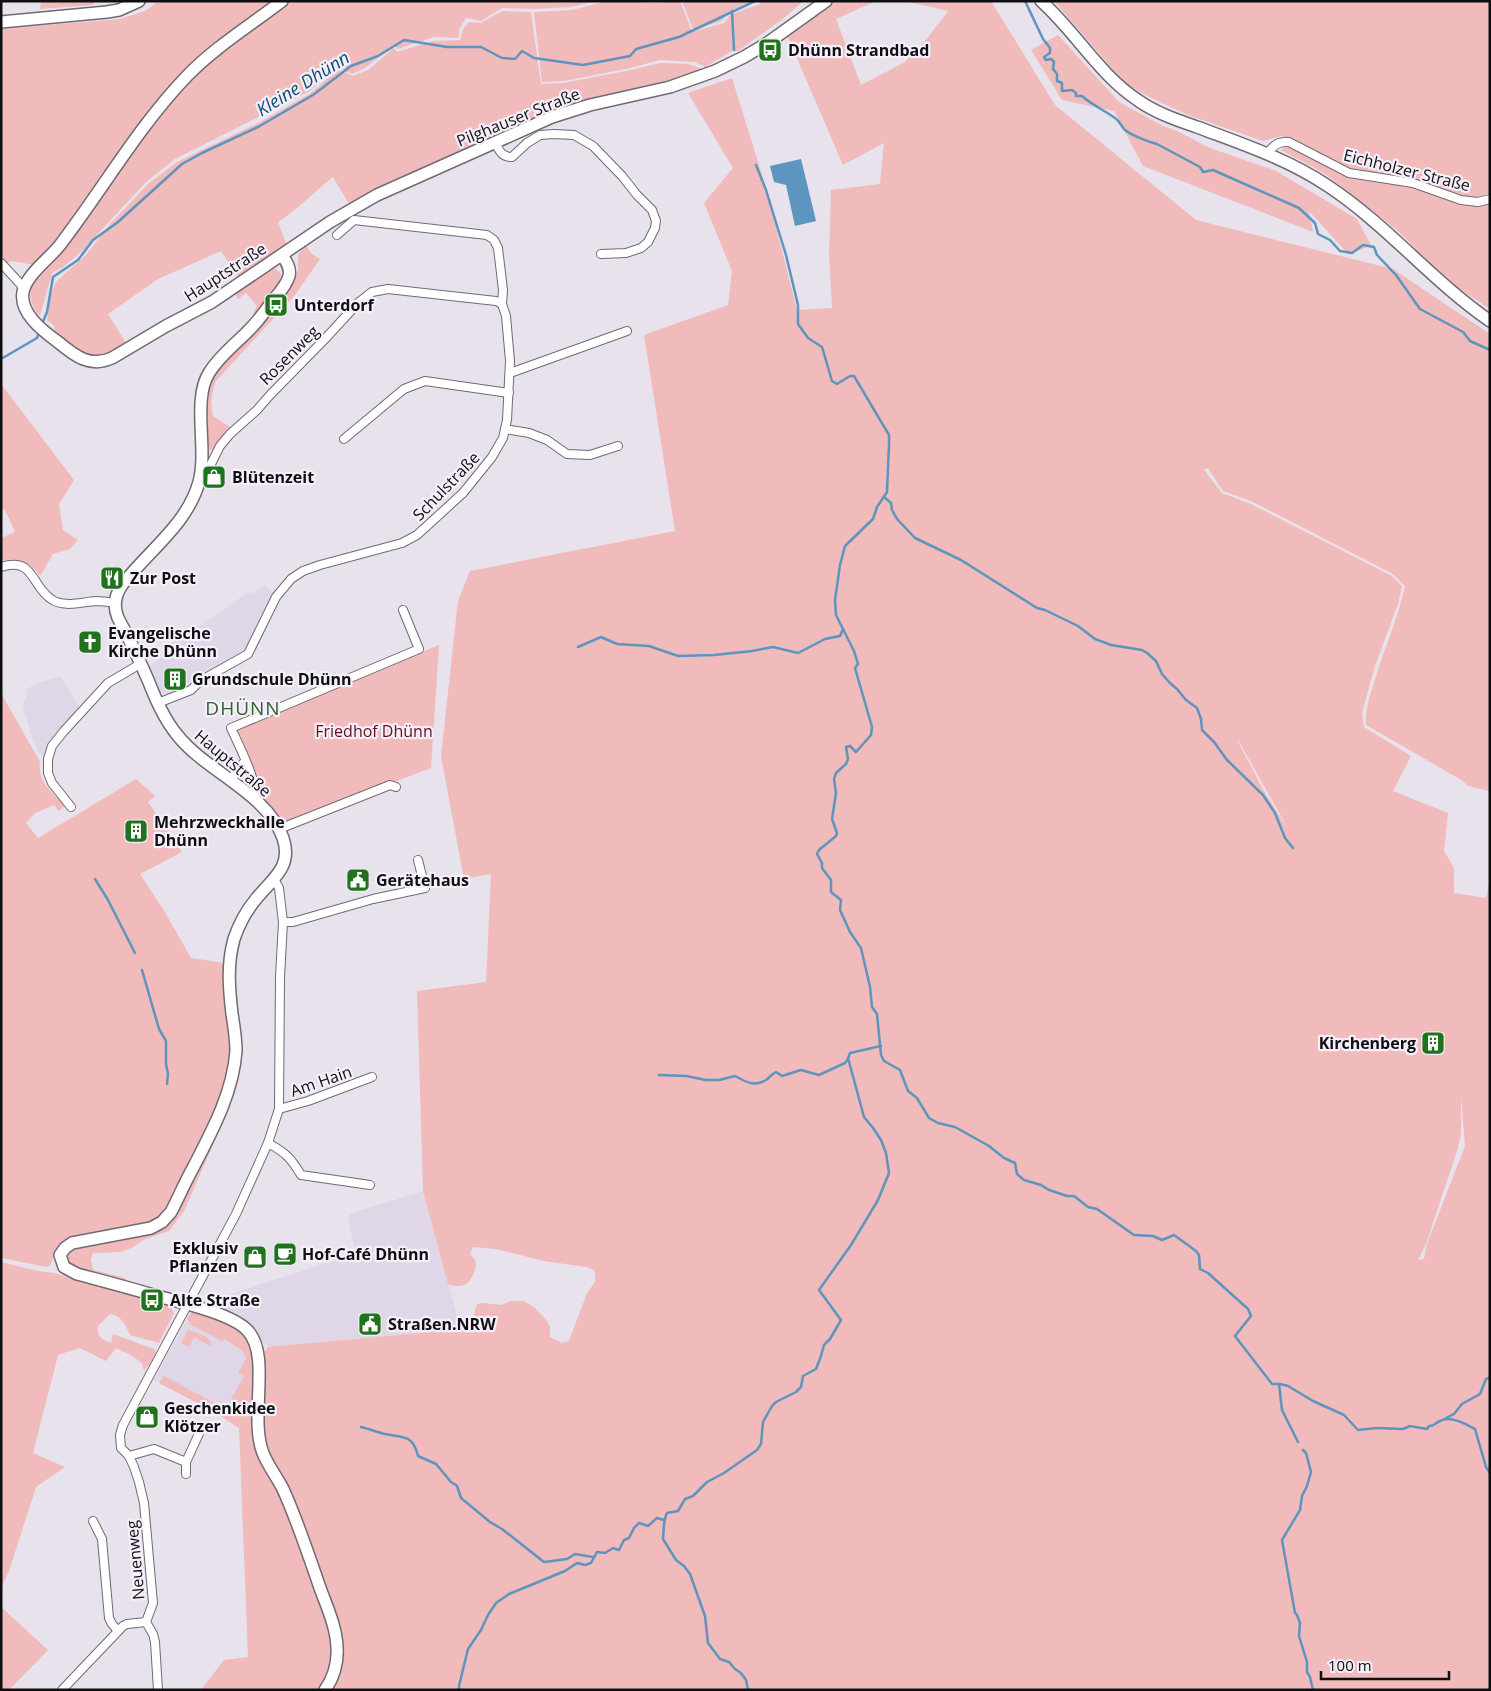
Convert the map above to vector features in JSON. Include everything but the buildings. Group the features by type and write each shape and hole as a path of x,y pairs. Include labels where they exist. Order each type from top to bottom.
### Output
{"main road":[{"path":"1,22 107,12 119,10 139,1"},
{"path":"24,288 30,276 59,245 134,142 179,86 197,67 282,1"},
{"name":"Pilghauser Straße","path":"282,255 356,206 495,142 568,112 590,105 670,87 715,71 760,48 826,1"},
{"path":"1041,1 1066,26 1103,70 1126,92 1140,102 1174,118 1268,153 1305,172 1341,195 1375,222 1449,290 1490,322"},
{"name":"Hauptstraße","path":"24,288 22,299 24,305 31,318 46,333 82,358 90,362 104,362 212,302 282,255 289,270 287,282 251,328 217,362 205,380 201,404 202,468 197,488 186,511 174,527 122,584 117,592 115,603 118,618 158,703 172,728 188,748 202,760 231,779 254,800 279,829 285,846 286,857 282,869 242,918 235,936 229,966 236,1040 232,1074 220,1113 171,1212 162,1222 151,1228 72,1243 60,1255 64,1267 77,1274 187,1304 235,1321 249,1331 255,1343 259,1368 257,1427 263,1452 283,1489 298,1526 335,1635 336,1661 326,1690"}],"street":[{"path":"495,142 501,154 512,157 527,143 540,135 574,135 593,146 622,176 637,196 652,210 656,221 655,228 648,242 641,248 626,253 601,254"},
{"name":"Eichholzer Straße","path":"1268,153 1275,145 1284,141 1289,142 1349,173 1413,183 1470,202 1490,199"},
{"name":"Schulstraße","path":"158,703 191,690 200,681 248,654 276,597 291,579 320,565 402,543 422,532 462,493 483,469 496,451 505,429 510,373 508,334 502,304 503,290 498,248 494,240 487,235 354,220 337,235"},
{"path":"1,263 24,288"},
{"name":"Rosenweg","path":"202,468 210,466 217,451 230,434 257,410 368,294 376,290 388,289 496,301 502,304"},
{"path":"510,373 627,331"},
{"path":"344,439 404,389 425,381 509,393"},
{"path":"505,429 529,433 547,440 568,454 590,455 618,446"},
{"path":"1,567 13,564 28,569 44,594 58,602 72,604 98,601 115,603"},
{"path":"254,800 256,787 231,728 419,649 403,610"},
{"path":"71,808 52,783 48,773 48,759 52,746 108,683 140,664"},
{"path":"231,779 245,761"},
{"path":"279,829 390,785 396,787"},
{"path":"283,922 293,922 374,898 425,888 418,860"},
{"path":"187,1304 236,1214 268,1143 279,1109 280,976 283,922 279,888 274,879"},
{"name":"Am Hain","path":"279,1109 308,1101 372,1078"},
{"path":"268,1143 287,1154 301,1175 370,1186"},
{"name":"Neuenweg","path":"158,1690 155,1642 146,1622 152,1603 144,1503 139,1482 129,1456 120,1448 122,1428 187,1304"},
{"path":"186,1474 186,1462 202,1427"},
{"path":"129,1456 154,1448 186,1462"},
{"path":"93,1521 102,1540 109,1618 118,1630"},
{"path":"62,1690 118,1630 127,1624 146,1622"}],"shaded area":[{"path":"265,585 273,592 244,651 187,683 187,686 167,695 159,692 147,668 167,653 166,651 172,643 218,614 248,592 251,594"},
{"path":"60,676 80,708 52,740 44,758 34,742 23,706 28,694 25,690"},
{"path":"423,1191 459,1323 431,1332 268,1347 257,1336 214,1309 219,1298 356,1253 350,1229 349,1214"},
{"path":"190,1314 249,1340 239,1428 211,1410 154,1380"}],"green space":[{"path":"41,1 95,1 93,5 40,9"},
{"path":"159,1 274,1 161,98 55,242 35,265 12,261 5,264 1,259 1,29 120,19 145,11"},
{"path":"289,1 597,1 571,7 502,8 481,21 466,18 460,28 458,38 434,37 398,49 394,45 365,68 352,74 337,67 310,91 175,159 146,182 82,251 63,267 52,273 40,316 31,300 33,281 149,129 186,83"},
{"path":"608,1 658,3 660,1 680,1 692,32 724,23 730,15 760,4 760,1 803,1 784,18 738,51 732,51 705,67 695,62 660,60 564,81 542,82 534,12 572,10"},
{"path":"682,1 751,1 728,12 723,20 719,22 693,29"},
{"path":"834,1 876,1 836,19 861,85 905,62 929,36 948,11 905,1 991,1 1055,105 1196,220 1393,269 1490,334 1490,791 1468,786 1463,781 1366,725 1369,699 1405,586 1393,574 1251,501 1223,491 1208,468 1204,470 1222,493 1251,504 1392,576 1402,586 1398,604 1375,666 1362,713 1364,727 1411,756 1393,791 1448,813 1444,851 1454,868 1454,893 1486,898 1490,878 1490,1690 331,1690 333,1652 326,1677 316,1690 201,1690 224,1660 248,1657 239,1428 211,1410 159,1383 164,1376 226,1409 244,1376 238,1373 246,1359 243,1351 224,1339 222,1341 190,1324 187,1318 194,1310 241,1330 262,1356 268,1347 431,1332 472,1321 477,1304 501,1305 511,1301 523,1301 534,1307 547,1321 550,1327 550,1337 562,1343 569,1341 587,1293 595,1282 595,1272 586,1267 544,1261 496,1249 473,1247 470,1254 476,1264 470,1279 462,1286 448,1284 423,1191 417,991 486,982 491,874 464,879 441,756 458,601 470,571 675,531 644,335 728,305 732,271 704,203 733,168 688,93 732,78 767,191 797,310 832,308 829,255 831,190 880,184 884,143 843,165 787,35 805,24","holes":["1238,740 1290,832 1264,791","1461,1097 1465,1146 1427,1244 1424,1259 1418,1260 1426,1244 1457,1151 1461,1135"]},
{"path":"1054,1 1490,1 1490,193 1477,197 1462,196 1411,179 1363,173 1332,161 1295,139 1281,136 1263,141 1188,115 1141,93 1127,83"},
{"path":"502,11 531,12 541,84 564,83 660,63 688,64 702,69 678,78 587,99 546,113 385,184 349,204 333,177 278,222 287,246 239,278 221,251 158,279 108,314 126,343 105,355 96,356 82,352 53,331 55,327 49,321 47,322 50,297 56,282 86,255 110,224 149,183 177,162 262,121 311,93 338,69 353,76 368,70 394,48 397,52 433,41 460,40 463,29 469,22 481,23"},
{"path":"1058,35 1119,102 1163,126 1210,148 1276,171 1357,219 1371,245 1349,255 1309,211 1313,232 1143,166 1114,111 1062,100 1031,50"},
{"path":"1285,146 1289,146 1320,163 1354,178 1418,188 1460,204 1479,206 1490,204 1490,309 1448,281 1399,232 1344,188 1322,172 1281,150"},
{"path":"306,246 312,254 320,259 295,295 216,381 212,398 213,416 230,427 213,451 208,449 208,417 205,413 207,391 213,375 252,331 255,333 294,282 298,270 298,254"},
{"path":"276,269 281,274 278,285 255,314 253,313 257,306 246,293 238,299 235,293 269,270"},
{"path":"1,384 74,480 59,504 63,530 78,540 70,549 53,554 40,576 28,564 13,560 1,560 1,538 15,532 5,510 1,509"},
{"name":"Friedhof Dhünn","path":"439,645 431,768 284,824 260,796 255,774 237,734 238,729"},
{"path":"1,693 40,762 43,781 65,805 59,811 54,805 35,813 26,823 38,838 136,779 155,796 148,802 182,852 140,874 191,958 225,963 236,1083 227,1113 184,1211 169,1231 143,1240 132,1248 120,1252 93,1253 91,1260 93,1270 125,1278 128,1281 87,1273 69,1263 67,1254 73,1247 149,1233 171,1205 154,1222 63,1242 54,1254 50,1266 47,1267 1,1258"},
{"path":"1,1262 54,1273 166,1305 171,1307 174,1313 159,1343 130,1335 123,1321 114,1315 110,1314 98,1326 99,1335 108,1342 111,1343 113,1334 154,1349 156,1352 149,1366 144,1371 142,1363 116,1348 106,1361 80,1348 58,1355 33,1453 65,1467 36,1487 9,1571 1,1588"},
{"path":"188,1330 199,1333 209,1339 211,1346 194,1337 189,1347 181,1343"},
{"path":"1,1607 48,1650 9,1690 1,1690"}],"water":[{"path":"801,159 816,221 795,226 786,185 774,182 770,166"}],"waterway":[{"name":"Kleine Dhünn","path":"42,324 47,312 53,277 78,260 93,240 118,222 182,164 258,127 313,95 351,66 378,56 404,40 447,47 481,47 502,58 515,59 522,51 534,58 583,65 630,56 636,49 679,37 755,1"},
{"path":"1025,1 1043,39 1050,48 1050,53 1044,57 1046,60 1051,59 1054,62 1053,69 1057,74 1057,81 1062,83 1062,91 1072,90 1076,93 1076,96 1082,96 1117,119 1128,132 1157,144 1200,167 1203,172 1213,170 1299,208 1315,223 1318,234 1330,240 1340,251 1352,253 1363,245 1374,247 1377,255 1396,275 1420,309 1463,332 1470,341 1490,350"},
{"path":"732,11 734,50"},
{"path":"756,165 766,190 786,255 798,305 798,324 808,338 822,347 832,381 837,384 850,376 854,376 889,435 887,492 877,507 873,519 845,546 835,600 836,615 854,651 858,664 855,668 872,727 871,735 856,752 850,746 846,747 848,759 846,764 836,773 834,779 836,793 832,819 837,833 817,854 822,863 822,868 831,880 831,892 841,900 840,910 850,932 861,948 870,987 872,1007 877,1014 881,1055 884,1061 900,1070 908,1091 917,1098 929,1118 938,1123 955,1127 989,1146 1004,1158 1015,1163 1017,1174 1024,1180 1067,1196 1074,1196 1088,1207 1097,1209 1134,1235 1153,1236 1162,1240 1174,1235 1196,1251 1199,1255 1200,1269 1208,1273 1248,1309 1251,1316 1235,1336 1272,1384 1279,1384 1282,1410 1298,1442"},
{"name":"Kleine Dhünn","path":"1,359 37,338 39,332"},
{"path":"884,497 891,503 892,510 897,519 915,538 961,560 1037,608 1078,626 1095,639 1111,645 1142,650 1147,653 1156,661 1162,674 1170,683 1186,700 1197,708 1202,730 1214,742 1227,760 1263,795 1275,813 1285,838 1293,848"},
{"path":"578,647 601,637 617,644 649,646 678,656 714,655 773,647 798,653 825,639 840,636 843,629"},
{"path":"95,879 135,953"},
{"path":"142,970 159,1029 166,1041 167,1084"},
{"path":"748,1690 746,1680 741,1673 729,1662 720,1659 708,1643 705,1616 690,1574 676,1560 663,1539 665,1519 667,1513 678,1511 685,1499 693,1496 707,1482 724,1473 757,1450 761,1444 763,1422 772,1406 796,1392 801,1387 803,1376 816,1369 824,1345 830,1339 841,1320 819,1290 851,1245 878,1200 889,1173 886,1153 881,1140 864,1117 848,1058 850,1053 881,1046"},
{"path":"659,1075 686,1076 706,1080 719,1080 735,1076 746,1082 758,1083 766,1080 776,1072 782,1076 801,1070 819,1075 845,1063 848,1059"},
{"path":"1446,1418 1454,1414 1462,1404 1480,1394 1486,1379 1490,1377"},
{"path":"1280,1384 1288,1386 1313,1401 1344,1415 1358,1430 1377,1428 1403,1429 1410,1426 1427,1429 1429,1426 1433,1426 1444,1419 1463,1423 1475,1429 1486,1467 1490,1473"},
{"path":"361,1427 410,1440 418,1456 436,1464 451,1482 457,1486 461,1498 544,1562 567,1559 575,1554 593,1557"},
{"path":"1303,1450 1306,1453 1311,1472 1302,1496 1300,1510 1282,1540 1295,1613 1300,1623 1299,1636 1313,1690"},
{"path":"459,1690 468,1649 496,1603 509,1594 565,1571 577,1563 585,1565 591,1563 597,1552 605,1553 613,1548 619,1550 624,1540 629,1538 639,1523 648,1526 657,1518 664,1520"}],"place":[{"name":"Dhünn Strandbad","path":"770,50"},
{"name":"Unterdorf","path":"276,305"},
{"name":"Blütenzeit","path":"214,477"},
{"name":"Zur Post","path":"112,578"},
{"name":"Evangelische Kirche Dhünn","path":"90,642"},
{"name":"Grundschule Dhünn","path":"175,679"},
{"name":"Mehrzweckhalle Dhünn","path":"136,831"},
{"name":"Gerätehaus","path":"358,880"},
{"name":"Kirchenberg","path":"1433,1043"},
{"name":"Hof-Café Dhünn","path":"285,1254"},
{"name":"Exklusiv Pflanzen","path":"255,1257"},
{"name":"Alte Straße","path":"152,1300"},
{"name":"Straßen.NRW","path":"370,1324"},
{"name":"Geschenkidee Klötzer","path":"147,1417"}],"district":[{"name":"DHÜNN","path":"243,708"}]}
